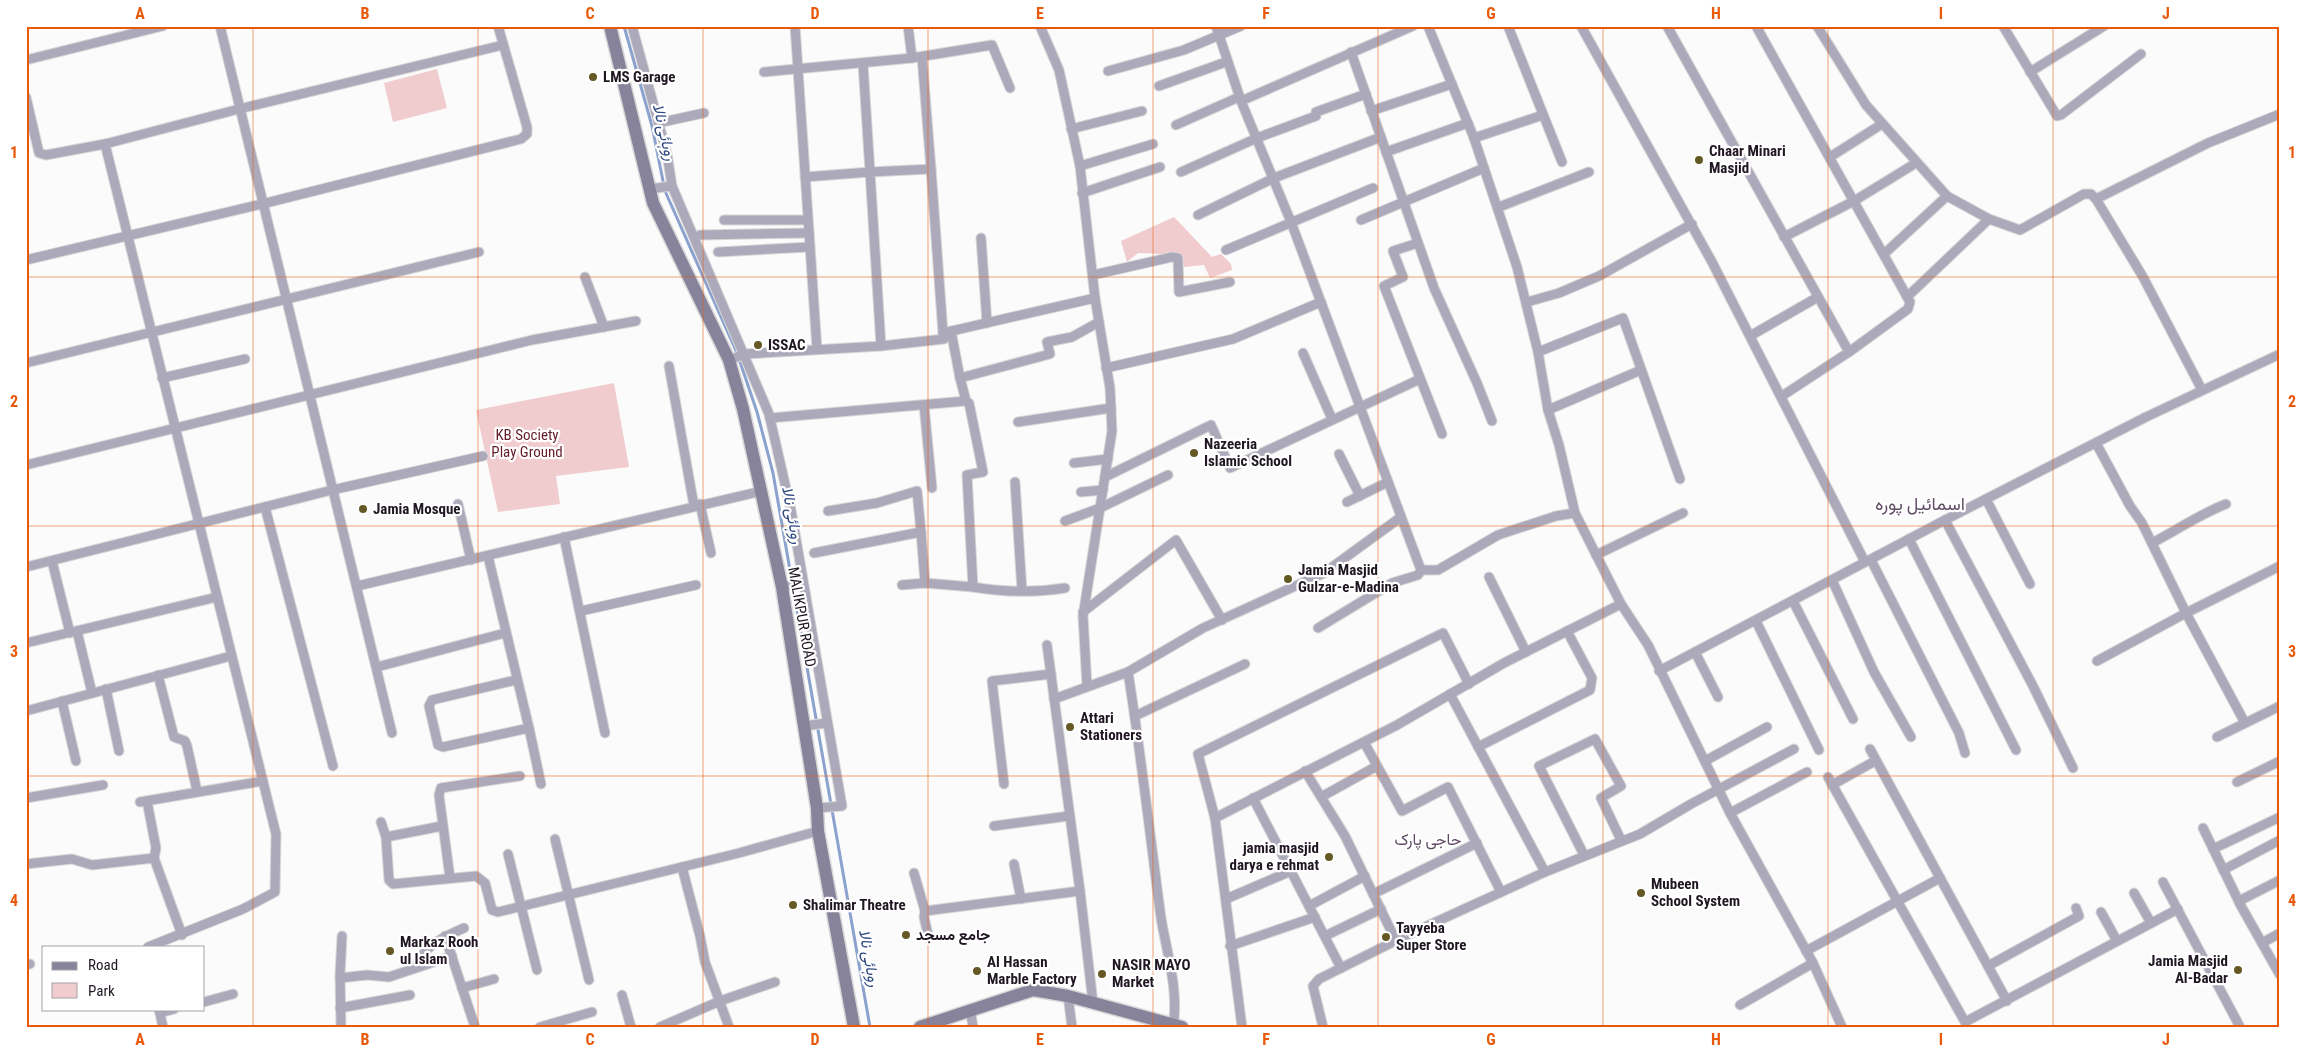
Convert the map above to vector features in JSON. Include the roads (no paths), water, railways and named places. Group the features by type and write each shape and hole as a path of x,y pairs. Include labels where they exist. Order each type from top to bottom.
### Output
{"street":[{"path":"26,60 162,26"},
{"path":"220,26 238,109 392,733"},
{"path":"26,260 262,204 521,139 527,134 527,126 498,26"},
{"name":"MALIKPUR ROAD","path":"610,26 653,188 653,203 730,360 743,409 785,586 820,808 818,831 854,1027"},
{"path":"632,26 658,123 670,186 745,354 770,418 791,510 824,724 842,806 820,808"},
{"path":"795,26 817,349"},
{"path":"908,26 912,58"},
{"path":"1040,26 1059,70 1070,129 1080,166 1094,275 1095,298 1111,408 1112,431 1083,612 1087,686"},
{"path":"1216,26 1226,62 1291,222 1358,406 1421,570"},
{"path":"1108,71 1184,50 1242,26"},
{"path":"1176,125 1413,26"},
{"path":"1428,26 1474,138 1498,207 1527,302 1548,410 1559,445 1575,513 1621,604 1648,645 1730,813 1813,964 1842,1027"},
{"path":"1508,26 1562,162"},
{"path":"1581,26 1692,224 1959,733 1965,754"},
{"path":"1667,26 1804,275 1849,352"},
{"path":"1756,26 1910,302 1908,309 1849,352 1782,396"},
{"path":"1817,26 1866,105 1947,196 1988,219 2020,230 2084,194 2091,194 2096,199 2143,276 2202,390"},
{"path":"2003,26 2057,116 2061,115 2141,54"},
{"path":"2030,72 2101,27"},
{"path":"764,72 922,57 992,44 1010,88"},
{"path":"26,97 39,153 42,156 105,144 238,109 502,45"},
{"path":"1351,52 1434,288 1492,421"},
{"path":"922,57 947,332 966,401 969,403 983,472 967,475 973,587"},
{"path":"1159,86 1226,62"},
{"path":"863,64 881,346"},
{"path":"1371,111 1452,84"},
{"path":"1181,172 1257,138 1316,116 1316,112 1366,94"},
{"path":"1070,129 1142,111"},
{"path":"658,123 704,113"},
{"path":"2096,199 2208,143 2280,114"},
{"path":"1474,138 1543,115"},
{"path":"1386,152 1468,123"},
{"path":"1830,157 1882,124"},
{"path":"1198,215 1274,178 1381,137"},
{"path":"105,144 276,834 276,892 243,909 151,946"},
{"path":"1080,166 1152,144"},
{"path":"1784,237 1854,201 1916,163"},
{"path":"1082,193 1160,166"},
{"path":"1361,220 1484,168"},
{"path":"805,177 931,169"},
{"path":"1498,207 1589,172"},
{"path":"653,188 670,186"},
{"path":"1226,250 1373,188"},
{"path":"1884,254 1947,196"},
{"path":"1907,297 1988,219"},
{"path":"724,220 807,220"},
{"path":"1527,302 1559,293 1600,276 1692,224"},
{"path":"700,235 808,234"},
{"path":"981,238 987,323"},
{"path":"1418,243 1393,251 1403,277 1384,286 1442,434"},
{"path":"718,252 810,247"},
{"path":"26,363 479,252"},
{"path":"1094,275 1172,257 1178,258 1178,292 1230,282"},
{"path":"586,277 604,327"},
{"path":"1750,336 1818,297"},
{"path":"947,332 1095,298"},
{"path":"1106,368 1233,339 1321,302"},
{"path":"1538,352 1623,318 1680,479"},
{"path":"26,465 532,340 636,321"},
{"path":"960,378 1050,354 1047,342 1072,337 1099,322"},
{"path":"730,360 745,354 881,346 944,340 947,332"},
{"path":"1303,353 1332,419"},
{"path":"1659,670 1756,621 1945,520 2202,390 2280,354"},
{"path":"162,378 245,359"},
{"path":"668,366 697,505 710,552"},
{"path":"1548,410 1641,370"},
{"path":"1105,477 1210,425 1230,468 1358,406 1420,379"},
{"path":"770,418 966,401"},
{"path":"924,405 932,488"},
{"path":"1018,422 1111,408"},
{"path":"2096,444 2130,506 2142,523 2186,613 2245,723"},
{"path":"1339,454 1360,496"},
{"path":"26,567 332,490 483,456"},
{"path":"1074,462 1108,459"},
{"path":"1065,521 1100,508 1168,475"},
{"path":"1016,482 1022,591"},
{"path":"1347,502 1388,482"},
{"path":"1081,492 1103,490"},
{"path":"357,586 762,491"},
{"path":"828,511 877,503 917,491 925,583"},
{"path":"1986,500 2030,584"},
{"path":"458,504 470,560"},
{"path":"2152,543 2186,526 2211,510 2226,504"},
{"path":"265,507 333,766"},
{"path":"1421,570 1438,570 1498,535 1556,516 1575,513"},
{"path":"1596,555 1683,513"},
{"path":"1054,699 1128,672 1222,620 1324,573 1400,517"},
{"path":"1945,520 2033,686 2073,768"},
{"path":"814,553 921,532"},
{"path":"564,538 581,611 605,733"},
{"path":"1909,539 2016,750"},
{"path":"1083,612 1176,540 1222,620"},
{"path":"488,556 541,784"},
{"path":"52,561 92,693"},
{"path":"2097,661 2186,613 2280,566"},
{"path":"1318,628 1392,583 1418,575 1421,570"},
{"path":"1489,577 1526,652"},
{"path":"1832,580 1874,672 1911,736"},
{"path":"785,586 801,583"},
{"path":"902,585 925,583 1004,592 1065,588"},
{"path":"581,611 696,585"},
{"path":"26,643 217,597"},
{"path":"1793,601 1854,719"},
{"path":"1215,818 1364,742 1526,652 1621,604"},
{"path":"1756,621 1819,750"},
{"path":"1478,747 1590,690 1592,678 1567,631"},
{"path":"377,667 505,633"},
{"path":"1242,1027 1230,946 1226,898 1215,818 1198,754 1443,633 1469,684"},
{"path":"1047,645 1093,1003"},
{"path":"1695,652 1718,697"},
{"path":"26,711 231,656"},
{"path":"1135,716 1245,664"},
{"path":"920,1027 970,1009 1033,990 1068,996 1171,1025 1176,1004 1161,918 1128,672"},
{"path":"1004,784 992,682 1052,674"},
{"path":"158,675 174,737 184,741 187,746 197,791"},
{"path":"516,680 432,700 429,706 436,741 442,748 529,728"},
{"path":"106,689 119,751"},
{"path":"1450,694 1545,872"},
{"path":"62,701 76,761"},
{"path":"2217,737 2280,706"},
{"path":"807,726 824,724"},
{"path":"1705,761 1767,727"},
{"path":"1584,855 1540,766 1595,739 1621,786 1601,798 1621,840"},
{"path":"1364,742 1402,811 1448,787 1501,892"},
{"path":"1323,1027 1313,986 1319,979 1396,940 1545,872 1640,834 1656,823 1676,815 1794,749"},
{"path":"1870,749 2007,1001"},
{"path":"1875,761 1830,781 1965,1022 2178,908"},
{"path":"2237,782 2280,761"},
{"path":"1321,798 1377,766"},
{"path":"1304,772 1345,836 1396,940"},
{"path":"1730,813 1807,772"},
{"path":"450,878 442,826 439,795 441,788 520,776"},
{"path":"182,935 154,858 156,848 143,801 263,781"},
{"path":"26,798 103,785"},
{"path":"1253,798 1342,968"},
{"path":"994,826 1069,816"},
{"path":"2213,849 2280,817"},
{"path":"381,822 386,837 389,880 393,884 470,875 481,878 484,882 492,910 498,912 682,868 818,831"},
{"path":"386,837 442,826"},
{"path":"2203,828 2238,901 2280,975"},
{"path":"555,840 589,980"},
{"path":"2224,870 2280,840"},
{"path":"1373,894 1477,843"},
{"path":"508,854 537,970"},
{"path":"26,864 72,859 92,865 154,858"},
{"path":"1014,864 1021,899"},
{"path":"682,868 705,962 729,1027"},
{"path":"1226,898 1291,871"},
{"path":"914,874 926,911 924,917 929,938"},
{"path":"1309,906 1365,876"},
{"path":"1806,952 1940,878"},
{"path":"2238,901 2280,880"},
{"path":"2164,882 2240,1027"},
{"path":"926,911 1080,891"},
{"path":"2134,893 2151,923"},
{"path":"1325,936 1380,908"},
{"path":"1988,966 2079,916 2076,908"},
{"path":"2102,912 2117,941"},
{"path":"1230,946 1315,917"},
{"path":"416,967 427,949 445,936 464,928"},
{"path":"2262,943 2280,933"},
{"path":"341,1027 340,978 342,936"},
{"path":"445,936 475,1027"},
{"path":"340,978 367,975 390,977 452,956"},
{"path":"1740,1005 1813,964"},
{"path":"462,988 494,979"},
{"path":"660,1027 682,1023 720,1001 775,982"},
{"path":"205,1002 233,994"},
{"path":"340,1008 410,995"},
{"path":"622,995 631,1027"},
{"path":"1068,996 1072,1027"},
{"path":"970,1009 973,1027"},
{"path":"159,1011 163,1027"},
{"path":"540,1027 592,1012"}],"waterway":[{"name":"روہائی نالا","path":"624,26 652,126 665,191 737,353 757,412 773,473 870,1027"}],"place":[{"name":"LMS Garage","path":"593,77"},
{"name":"Chaar Minari Masjid","path":"1699,160"},
{"name":"ISSAC","path":"758,345"},
{"name":"Nazeeria Islamic School","path":"1194,453"},
{"name":"Jamia Mosque","path":"363,509"},
{"name":"Jamia Masjid Gulzar-e-Madina","path":"1288,579"},
{"name":"Attari Stationers","path":"1070,727"},
{"name":"jamia masjid darya e rehmat","path":"1329,857"},
{"name":"Mubeen School System","path":"1641,893"},
{"name":"Shalimar Theatre","path":"793,905"},
{"name":"جامع مسجد","path":"906,935"},
{"name":"Tayyeba Super Store","path":"1386,937"},
{"name":"Markaz Rooh ul Islam","path":"390,951"},
{"name":"Jamia Masjid Al-Badar","path":"2238,970"},
{"name":"Al Hassan Marble Factory","path":"977,971"},
{"name":"NASIR MAYO Market","path":"1102,974"}],"district":[{"name":"اسمائیل پورہ","path":"1920,504"},
{"name":"حاجی پارک","path":"1428,839"}],"park label":[{"name":"KB Society Play Ground","path":"527,444"}]}
